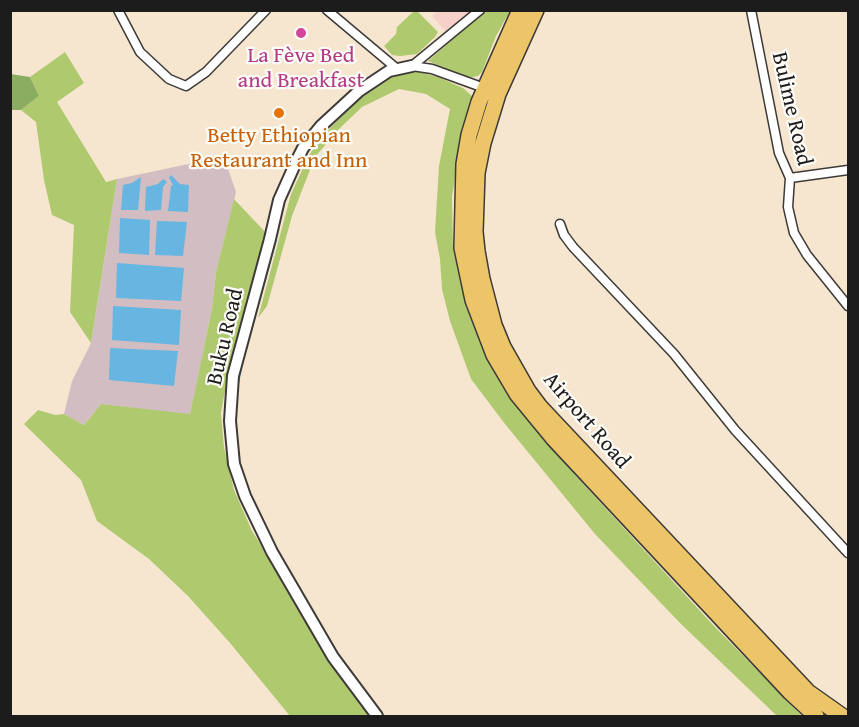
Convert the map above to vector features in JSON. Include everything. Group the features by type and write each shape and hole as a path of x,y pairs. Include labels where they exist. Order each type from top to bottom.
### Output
{"highway":[{"name":"Airport Road","path":"520,10 491,91 479,157 475,232 482,279 494,325 503,347 528,391 570,440 808,692 842,717"},
{"name":"Airport Road","path":"536,10 491,91 470,135 466,157 462,230 467,277 473,300 494,355 517,394 554,439 816,717"}],"street":[{"path":"118,10 140,51 170,78 186,86 206,72 266,10"},
{"path":"327,10 396,68"},
{"path":"412,66 480,10"},
{"name":"Bulime Road","path":"751,10 779,153 790,178 788,207 794,233 807,255 849,306"},
{"name":"Buku Road","path":"377,717 333,657 272,552 245,496 234,464 230,421 233,376 286,180 303,148 327,120 364,87 396,68 412,66 432,69 491,91"},
{"path":"790,178 849,170"},
{"path":"560,224 573,248 674,354 735,430 849,553"}],"shaded area":[{"path":"438,11 471,11 447,33 432,16"},
{"path":"225,160 236,192 216,272 212,309 190,415 101,404 84,425 64,414 72,381 91,343 117,179 203,161"}],"green space":[{"path":"414,11 417,11 438,32 417,54 392,55 384,46 396,34 397,27"},
{"path":"485,11 510,11 496,36 482,72 478,76 469,78 428,61"},
{"path":"65,52 84,83 57,102 106,182 117,179 91,343 70,312 74,225 52,215 44,180 36,122 21,110 39,96 30,77"},
{"path":"416,71 438,77 463,88 472,96 463,128 452,197 453,248 469,314 484,347 517,405 575,475 714,626 802,716 777,716 680,623 595,534 471,379 450,321 442,289 435,232 439,166 450,109 426,94 399,89 362,107 338,130 315,157 292,216 267,306 258,318 291,194 309,155 329,129 370,88 398,72"},
{"path":"11,74 30,77 39,96 21,110 11,110"},
{"path":"234,199 267,234 229,367 221,413 224,447 234,490 252,531 340,676 372,716 290,716 188,596 149,559 97,521 81,480 24,424 38,410 55,415 64,414 84,425 101,404 190,414 212,309 216,272"}],"water":[{"path":"171,175 180,184 189,185 188,212 168,211 173,185 169,178"},
{"path":"141,177 138,210 121,210 123,185 132,183"},
{"path":"163,179 167,182 163,187 161,210 145,211 146,187 158,184"},
{"path":"120,218 150,220 149,255 119,253"},
{"path":"157,221 187,222 183,256 155,255"},
{"path":"117,263 184,268 181,301 116,298"},
{"path":"113,306 181,310 179,345 112,340"},
{"path":"110,348 178,351 174,386 109,380"}],"waterway":[{"path":"252,327 276,240"},
{"path":"237,388 243,359"}],"place":[{"name":"La Fève Bed and Breakfast","path":"301,33"},
{"name":"Betty Ethiopian Restaurant and Inn","path":"279,113"}]}
